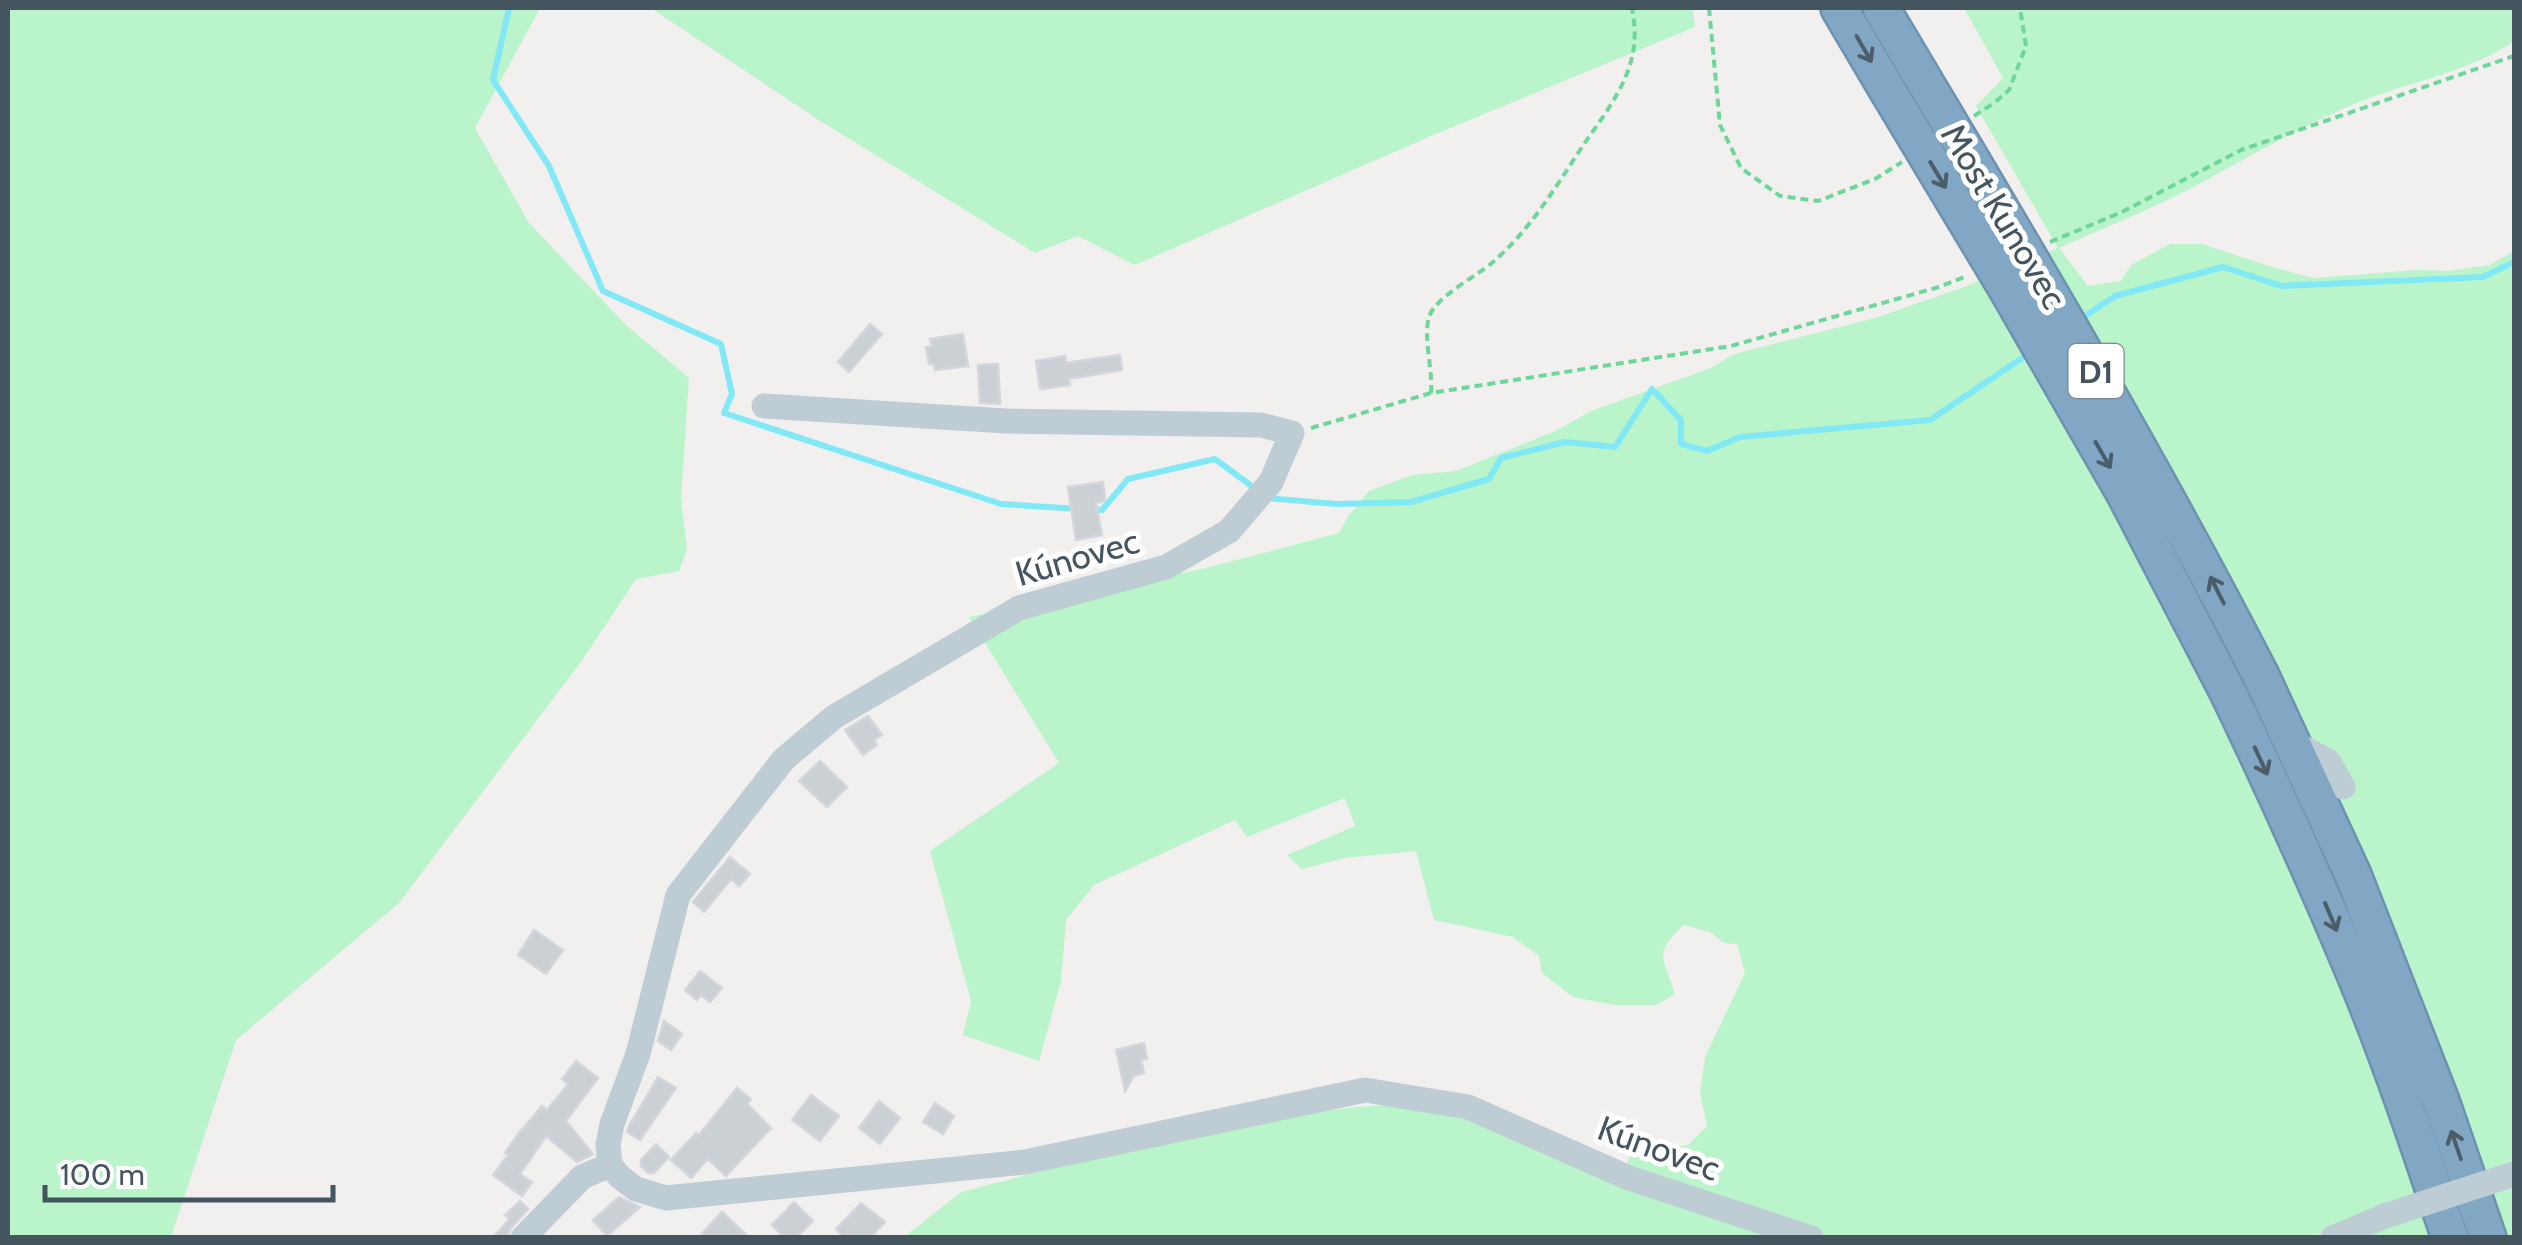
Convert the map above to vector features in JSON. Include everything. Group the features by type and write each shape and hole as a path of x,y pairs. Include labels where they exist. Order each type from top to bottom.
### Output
{"highway":[{"name":"Most Kunovec","path":"1839,8 2125,494 2229,694 2358,982 2450,1238"},
{"name":"Most Kunovec","path":"1881,8 2100,377 2213,582 2292,742"},
{"name":"D1","path":"2292,742 2390,968 2488,1238"}],"street":[{"path":"764,406 1006,420 1261,424 1292,434"},
{"name":"Kúnovec","path":"1292,434 1271,482 1229,532 1166,567 1018,608 834,717 784,758 678,895 638,1054 612,1124 610,1165 636,1189 666,1198 712,1194 1025,1162 1365,1090 1468,1108 1630,1178 1811,1238"},
{"path":"2292,742 2328,760 2343,787"},
{"path":"523,1238 582,1177 610,1165"},
{"path":"2333,1238 2385,1216 2514,1174"}],"path":[{"path":"1431,393 1427,333 1434,306 1492,263 1528,228 1604,116 1620,90 1635,47 1632,8"},
{"path":"1709,8 1720,125 1740,168 1780,196 1818,201 1875,179 1905,160"},
{"path":"1964,122 2009,90 2026,46 2020,8"},
{"path":"2049,242 2122,212 2240,150 2514,56"},
{"path":"1292,434 1431,393 1731,346 1940,287 1976,272"}],"green space":[{"path":"8,8 540,8 475,128 529,223 627,326 689,378 681,499 687,549 679,571 636,579 583,659 399,903 236,1040 171,1237 8,1237"},
{"path":"651,8 1693,8 1695,27 1135,265 1078,236 1035,253 817,119"},
{"path":"1964,8 2514,8 2514,41 2479,61 2335,112 2170,199 2059,248 2088,286 2121,281 2131,265 2170,244 2202,244 2313,278 2449,271 2490,265 2514,251 2514,1237 2348,1237 2341,1223 2314,1238 903,1238 961,1192 1215,1126 1405,1104 1457,1116 1621,1185 1631,1152 1648,1140 1660,1149 1688,1145 1707,1126 1700,1092 1705,1057 1745,973 1737,944 1724,943 1710,932 1684,925 1668,942 1663,956 1675,994 1656,1005 1615,1005 1573,997 1542,973 1539,956 1513,937 1434,920 1416,851 1344,858 1302,869 1287,855 1355,826 1345,798 1247,837 1235,820 1094,885 1066,920 1061,981 1039,1061 963,1035 971,1001 930,851 1059,763 969,617 1206,568 1339,533 1369,491 1412,475 1456,471 1555,431 1591,411 1711,368 1734,354 1875,318 2058,248 1976,106 2003,78"}],"building":[{"path":"870,324 882,334 849,372 838,362"},
{"path":"963,334 968,366 935,370 934,364 929,364 926,347 932,346 930,339"},
{"path":"1120,355 1122,370 1069,379 1070,385 1040,389 1036,361 1065,356 1066,363"},
{"path":"998,364 1000,404 980,403 978,365"},
{"path":"1103,482 1105,501 1096,503 1102,535 1076,540 1068,487"},
{"path":"868,716 882,735 874,740 877,745 863,755 845,730"},
{"path":"820,761 847,787 827,807 799,781"},
{"path":"730,857 750,874 739,886 731,879 704,912 693,902"},
{"path":"534,930 563,950 546,974 518,955"},
{"path":"700,971 722,988 710,1002 701,995 697,1000 685,990"},
{"path":"664,1021 682,1034 671,1050 658,1041"},
{"path":"1144,1043 1144,1073 1134,1076 1125,1091 1116,1050"},
{"path":"576,1061 598,1078 566,1121 593,1154 577,1162 546,1136 520,1174 532,1182 522,1196 493,1175 518,1134 542,1106 547,1110 568,1084 562,1079"},
{"path":"658,1077 676,1088 640,1140 627,1132 628,1128"},
{"path":"737,1088 751,1099 747,1104 771,1128 726,1176 708,1159 691,1178 671,1160 696,1133 698,1136"},
{"path":"811,1095 839,1116 820,1141 792,1120"},
{"path":"879,1101 900,1118 880,1144 859,1128"},
{"path":"935,1103 954,1116 943,1134 923,1122"},
{"path":"656,1144 669,1157 654,1173 648,1173 641,1160"},
{"path":"619,1197 640,1207 607,1236 593,1220"},
{"path":"520,1201 528,1209 507,1238 492,1238 510,1219 505,1215"},
{"path":"794,1202 813,1221 796,1238 785,1238 772,1225"},
{"path":"861,1203 885,1222 870,1238 845,1238 836,1229"},
{"path":"722,1212 750,1238 698,1238"}],"waterway":[{"path":"509,8 493,80 549,166 603,291 721,344 732,394 724,413 1001,504 1079,509"},
{"path":"2079,320 2115,296 2223,267 2281,286 2483,277 2514,262"},
{"path":"1267,498 1336,504 1411,502 1489,479 1501,458 1565,442 1615,447 1652,389 1681,420 1681,444 1707,451 1740,437 1930,420 2031,352"},
{"path":"1091,509 1102,510 1128,479 1215,459 1257,490"}]}
